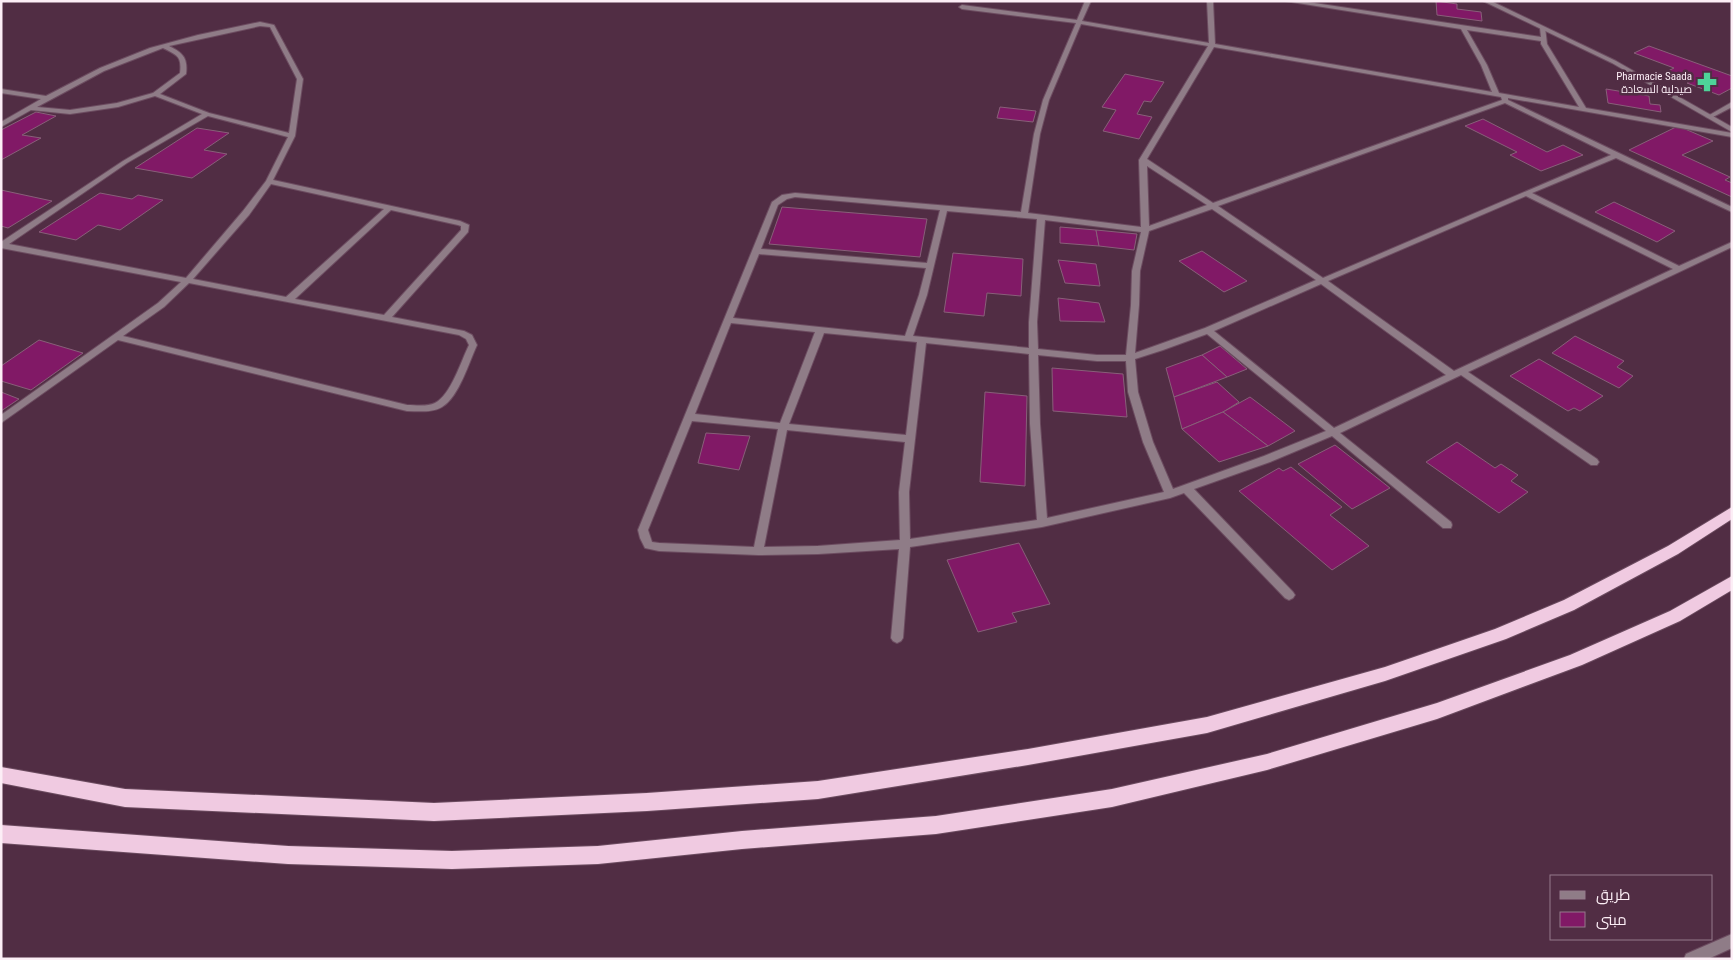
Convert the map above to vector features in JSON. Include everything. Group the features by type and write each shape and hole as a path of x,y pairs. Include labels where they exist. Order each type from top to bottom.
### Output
{"highway":[{"path":"1,775 125,798 434,812 646,802 818,790 1019,758 1207,725 1386,674 1500,634 1570,605 1673,550 1732,512"},
{"path":"1,834 288,855 452,860 598,855 742,840 936,825 1112,798 1267,762 1427,714 1576,660 1675,616 1732,582"}],"street":[{"path":"1024,215 1037,134 1046,100 1088,1"},
{"path":"1170,494 1148,442 1133,392 1130,357 1136,270 1144,230 1143,160 1212,45 1210,1"},
{"path":"1288,1 1542,39"},
{"path":"1486,1 1614,62 1732,130"},
{"path":"962,7 1079,22 1502,97 1732,134"},
{"path":"1,124 103,69 163,46 260,24 272,26 300,79 292,136 269,181 246,214 188,280 161,305 1,420"},
{"path":"1463,27 1502,97 1618,156 1732,210"},
{"path":"1543,28 1542,39 1554,63 1584,110"},
{"path":"31,108 70,112 118,105 154,94 183,74 185,63 180,54 163,46"},
{"path":"1,90 48,98"},
{"path":"154,94 207,114 292,136"},
{"path":"1502,97 1215,206 1144,230 1024,215 795,195 785,197 775,204 643,530 644,538 649,545 659,548 758,551 818,550 905,544 1042,522 1170,494 1267,459 1335,431 1732,244"},
{"path":"1709,117 1732,104"},
{"path":"1,245 125,162 207,114"},
{"path":"728,320 820,331 1102,358 1130,357 1165,347 1208,330 1618,156"},
{"path":"1143,160 1215,206 1458,374 1594,462"},
{"path":"269,181 460,222 464,225 464,230 386,318"},
{"path":"1526,194 1679,269"},
{"path":"288,300 390,207"},
{"path":"908,339 923,295 944,208"},
{"path":"1040,218 1039,259 1033,322 1035,424 1042,522"},
{"path":"1,245 461,333 469,337 473,344 447,398 440,404 428,408 407,408 115,337"},
{"path":"756,252 930,266"},
{"path":"1208,330 1335,431 1447,525"},
{"path":"758,551 783,428 820,331"},
{"path":"897,638 905,544 904,492 922,340"},
{"path":"689,417 910,440"},
{"path":"1186,488 1290,595"},
{"path":"1691,959 1732,941"}],"building":[{"path":"1436,1 1457,4 1457,9 1481,12 1482,21 1437,15"},
{"path":"1649,46 1732,76 1732,88 1719,95 1687,83 1693,80 1668,71 1674,68 1634,53"},
{"path":"1125,74 1164,82 1151,102 1144,101 1137,114 1152,117 1139,139 1103,131 1116,110 1102,107"},
{"path":"1606,89 1649,96 1650,104 1660,105 1661,112 1608,103"},
{"path":"1000,107 1036,111 1033,122 997,118"},
{"path":"36,112 56,116 22,135 41,138 1,160 1,130"},
{"path":"1483,119 1547,152 1563,145 1583,155 1541,171 1510,155 1517,152 1465,126"},
{"path":"1678,126 1713,141 1682,155 1730,177 1725,180 1732,183 1732,197 1629,150"},
{"path":"197,128 229,133 204,150 227,154 192,178 135,168"},
{"path":"1,190 52,201 8,228 1,226"},
{"path":"100,193 132,199 138,195 163,200 120,230 98,225 76,240 39,232"},
{"path":"1614,202 1675,231 1657,242 1595,212"},
{"path":"782,207 927,219 920,257 769,244"},
{"path":"1060,227 1096,230 1099,246 1060,243"},
{"path":"1096,230 1137,234 1134,250 1099,246"},
{"path":"1202,251 1247,281 1224,292 1179,261"},
{"path":"953,253 1023,259 1021,296 987,293 984,316 944,312"},
{"path":"1058,260 1096,264 1100,286 1065,283"},
{"path":"1058,298 1099,303 1105,322 1060,321"},
{"path":"1575,336 1624,361 1617,367 1633,376 1619,388 1552,353"},
{"path":"39,340 83,353 31,390 1,381 1,366"},
{"path":"1220,346 1247,369 1227,377 1202,355"},
{"path":"1202,355 1227,377 1174,397 1166,368"},
{"path":"1539,359 1603,396 1580,411 1574,408 1568,411 1510,376"},
{"path":"1052,368 1123,374 1127,417 1053,411"},
{"path":"1217,382 1239,402 1223,412 1182,429 1174,397"},
{"path":"1,392 19,399 1,411"},
{"path":"985,392 1027,396 1025,486 980,482"},
{"path":"1250,397 1295,431 1268,446 1223,412"},
{"path":"1223,412 1268,446 1219,462 1182,429"},
{"path":"706,433 750,436 739,470 698,463"},
{"path":"1457,442 1495,468 1501,464 1518,475 1511,481 1528,492 1499,513 1426,462"},
{"path":"1335,445 1390,488 1352,509 1298,464"},
{"path":"1291,467 1342,507 1330,515 1369,546 1332,570 1239,491 1279,468 1283,471"},
{"path":"1019,543 1050,604 1012,613 1017,622 978,632 947,560"}],"place":[{"name":"Pharmacie Saada صيدلية السعادة","path":"1707,82"}]}
